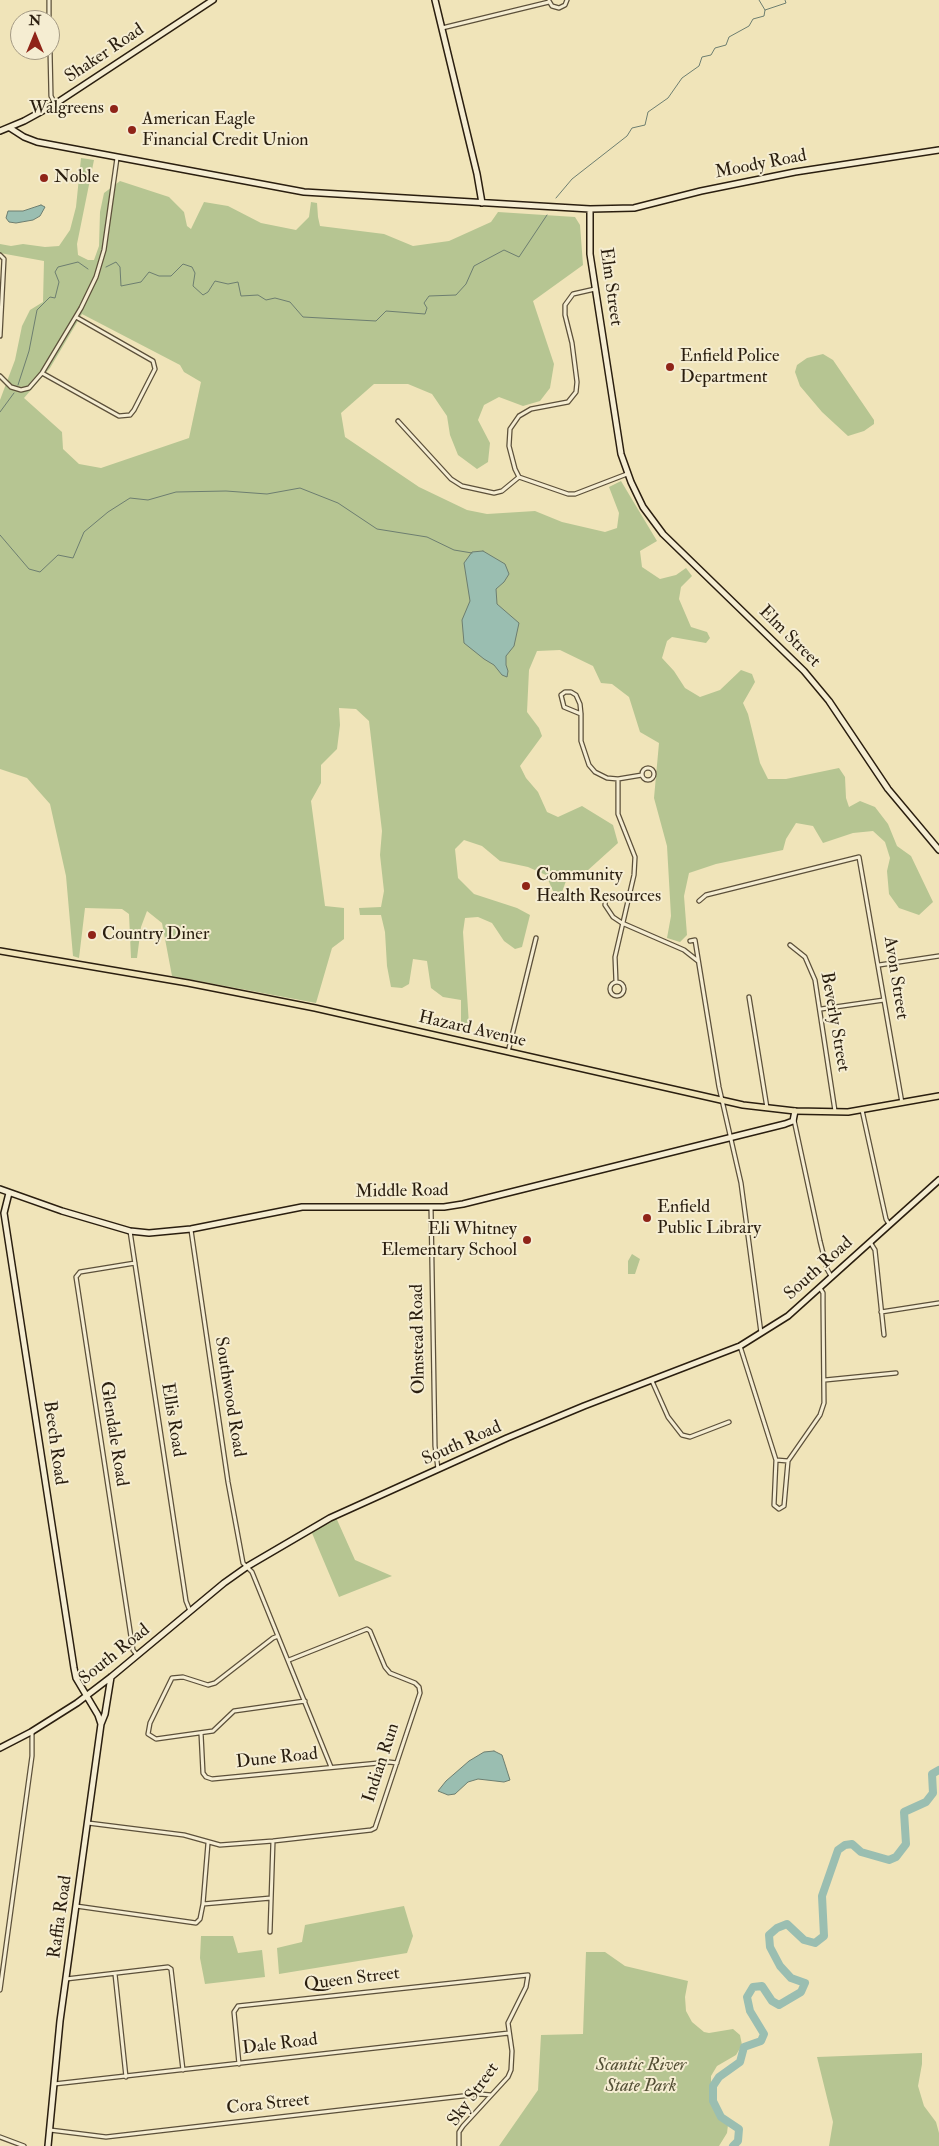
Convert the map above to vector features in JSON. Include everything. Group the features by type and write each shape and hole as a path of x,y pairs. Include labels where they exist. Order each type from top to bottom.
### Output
{"main road":[{"name":"Hazard Avenue","path":"0,951 276,1000 722,1101 767,1108 835,1112 862,1110 939,1096"}],"street":[{"name":"Shaker Road","path":"10,128 55,104 213,0"},
{"path":"435,0 477,174 482,203"},
{"path":"442,28 549,1 554,7 559,8 563,7 567,0"},
{"path":"50,60 51,96 55,104"},
{"path":"0,131 10,128 24,137 37,142 304,192 590,210"},
{"name":"Moody Road","path":"590,210 634,208 701,191 795,172 939,150"},
{"path":"0,376 6,383 17,389 28,388 42,372 76,317 96,277 104,250 117,158"},
{"name":"Elm Street","path":"590,210 589,237 595,289 616,426 621,454 643,507 663,534 804,671 828,701 888,789 939,850"},
{"path":"0,255 4,259 0,336"},
{"path":"595,289 573,294 565,305 565,315 572,343 577,382 574,395 568,402 538,407 519,416 510,429 510,446 515,469 519,477 572,494 628,474"},
{"path":"42,372 120,416 130,414 134,410 156,370 153,361 76,317"},
{"path":"398,421 451,479 462,486 494,493 502,491 519,477"},
{"path":"581,714 564,707 560,695 565,692 571,692 576,695 580,704 581,714 581,741 589,765 595,772 607,778 618,779 642,774"},
{"path":"616,982 615,957 636,866 635,857 618,814 618,779"},
{"name":"Avon Street","path":"699,901 706,896 860,857 902,1103"},
{"path":"606,896 606,905 610,914 622,923 684,950 698,962"},
{"path":"508,1053 536,938"},
{"path":"690,941 695,940 722,1101 741,1183 762,1333"},
{"name":"Beverly Street","path":"790,945 808,961 813,973 835,1112"},
{"path":"879,965 939,956"},
{"path":"616,982 624,987 623,994 619,996 614,995 610,989 612,984 616,982"},
{"path":"749,997 767,1108"},
{"path":"820,1009 884,1000"},
{"path":"862,1110 886,1219 889,1224"},
{"path":"795,1111 794,1120 820,1241 827,1269 831,1276"},
{"name":"Middle Road","path":"0,1189 130,1231 149,1233 190,1229 302,1207 431,1208 463,1204 731,1138 786,1124 794,1120"},
{"name":"South Road","path":"0,1748 31,1732 86,1696 248,1566 330,1518 584,1406 740,1346 762,1333 788,1316 939,1180"},
{"name":"Beech Road","path":"9,1193 4,1213 76,1678 86,1696"},
{"name":"Olmstead Road","path":"431,1208 435,1446 438,1469"},
{"name":"Southwood Road","path":"190,1229 234,1518 243,1563 248,1566"},
{"name":"Ellis Road","path":"130,1231 186,1601 190,1611"},
{"path":"870,1242 875,1250 884,1335"},
{"name":"Glendale Road","path":"135,1263 80,1272 76,1277 133,1650 136,1655"},
{"path":"740,1346 776,1460 774,1505 779,1509 784,1506 788,1461 820,1415 824,1403 823,1293 820,1287"},
{"path":"881,1312 939,1303"},
{"path":"824,1380 896,1373"},
{"path":"652,1381 668,1417 682,1435 690,1438 729,1422"},
{"path":"776,1460 788,1461"},
{"path":"248,1566 289,1660 331,1767"},
{"name":"Indian Run","path":"88,1822 184,1836 208,1843 234,1844 371,1830 375,1828 420,1693 419,1687 414,1683 390,1674 385,1667 370,1631 362,1630 289,1660"},
{"path":"278,1636 215,1683 202,1684 177,1676 169,1682 148,1728 148,1734 156,1739 213,1731 234,1711 305,1701"},
{"name":"Raffia Road","path":"48,2146 66,1979 101,1724 106,1714 111,1677"},
{"path":"86,1696 98,1714 101,1724"},
{"path":"0,1990 32,1756 31,1732"},
{"name":"Dune Road","path":"201,1733 203,1773 206,1777 212,1779 331,1767 397,1763"},
{"path":"270,1932 272,1841"},
{"path":"76,1906 196,1923 200,1919 203,1904 208,1843"},
{"path":"203,1904 271,1898"},
{"path":"66,1979 168,1967 171,1969 183,2070"},
{"path":"115,1974 126,2077"},
{"name":"Sky Street","path":"459,2146 459,2132 508,2077 511,2070 512,2051 508,2023 526,1987 528,1975"},
{"name":"Queen Street","path":"239,2064 234,2012 238,2006 528,1975"},
{"name":"Dale Road","path":"54,2084 509,2033"},
{"name":"Cora Street","path":"49,2130 106,2137 480,2094 491,2095"},
{"path":"0,2137 24,2146"}],"green space":[{"path":"81,158 94,160 77,244 78,255 88,260 94,260 99,246 100,212 104,193 120,181 169,197 184,212 187,226 191,229 204,202 228,206 261,223 296,230 309,217 311,202 317,203 320,226 384,234 413,246 449,241 491,222 498,212 575,217 580,225 583,265 533,301 554,364 550,388 540,401 523,406 499,397 484,405 478,420 490,443 488,462 477,469 458,455 450,435 447,416 432,394 408,384 374,384 341,413 345,437 419,487 467,510 487,514 535,511 562,522 605,532 617,528 619,513 609,487 621,481 657,541 640,551 642,567 660,579 676,575 686,568 692,576 681,587 679,599 691,627 707,632 710,638 706,643 672,637 667,641 662,658 674,671 685,688 700,697 720,690 741,670 752,674 755,682 743,703 748,714 760,763 768,779 786,779 839,768 845,777 846,798 849,807 860,801 875,807 888,824 897,846 911,856 933,902 919,915 899,908 889,894 887,871 890,858 885,842 873,831 853,833 823,843 813,826 796,823 786,839 783,850 716,864 689,873 684,896 687,935 680,942 667,938 671,916 667,846 654,798 659,743 640,732 629,697 612,684 601,683 593,666 560,650 537,651 529,670 527,712 539,728 542,736 520,766 526,778 538,792 547,812 558,817 582,806 613,825 618,843 587,871 566,881 562,892 553,891 546,875 528,867 500,861 482,846 464,840 455,849 458,878 474,894 517,908 530,915 522,947 515,949 504,941 492,923 478,917 465,918 463,932 469,1025 465,1033 461,1032 461,1000 443,997 431,988 427,961 413,959 409,984 402,988 391,987 387,966 385,932 381,915 360,915 359,908 381,907 384,891 380,855 382,831 369,721 356,709 339,708 340,725 337,749 321,765 321,783 311,801 325,906 344,908 344,939 332,948 316,1003 172,976 162,923 147,911 141,927 137,958 131,958 129,914 122,909 85,908 79,958 73,956 66,876 50,804 27,778 0,769 0,400 15,360 22,326 30,310 43,302 44,261 0,253 0,244 11,246 23,244 45,247 59,246 70,230 76,207","holes":["82,314 180,365 184,372 201,382 189,438 101,468 79,464 63,449 62,432 24,398 50,368"]},
{"path":"823,354 833,360 874,420 874,424 864,431 848,436 822,412 800,386 795,372 797,365 807,358"},
{"path":"632,1254 640,1259 635,1274 628,1274 628,1261"},
{"path":"334,1513 355,1560 392,1576 339,1597 309,1526"},
{"path":"404,1906 413,1936 407,1953 279,1974 277,1948 302,1942 305,1925"},
{"path":"201,1936 233,1936 238,1953 262,1950 265,1977 205,1984 200,1958"},
{"name":"Scantic River State Park","path":"586,1952 605,1952 625,1966 688,1981 685,1997 686,2011 692,2022 704,2032 709,2033 733,2029 740,2035 742,2045 736,2055 717,2066 711,2076 711,2099 728,2125 727,2133 719,2146 499,2146 538,2090 541,2035 583,2034"},
{"path":"922,2053 918,2086 924,2106 936,2122 939,2133 939,2146 829,2146 833,2122 817,2057"}],"water":[{"path":"41,205 45,207 40,216 33,220 16,223 9,222 6,218 8,211 23,211"},
{"path":"483,551 505,564 509,574 496,589 497,604 519,623 514,646 506,656 507,677 502,675 494,665 464,643 462,620 470,601 464,563 472,552"},
{"path":"494,1751 502,1755 510,1780 504,1782 478,1779 468,1782 455,1794 448,1795 438,1791 446,1781 469,1761 484,1752"}],"waterway":[{"path":"759,0 765,10"},
{"path":"556,198 572,179 627,136 632,128 645,125 648,112 668,98 682,78 699,66 702,57 711,55 715,48 726,45 729,37 749,26 753,19 764,16 765,10 786,3 785,0"},
{"path":"106,267 116,262 120,267 121,286 141,282 149,272 159,276 171,276 183,264 192,267 195,273 193,286 203,295 208,292 215,281 228,284 238,282 241,296 258,295 266,300 275,298 290,302 303,317 376,321 386,311 425,314 427,308 424,303 429,296 456,295 466,284 474,266 504,250 519,257 547,215"},
{"path":"18,385 29,351 37,310 50,297 55,298 59,282 55,272 58,267 78,262 88,269"},
{"path":"0,412 14,393"},
{"path":"0,535 29,569 40,572 58,555 73,558 84,532 108,512 130,498 148,500 176,492 226,491 267,494 300,488 338,503 377,529 427,537 454,550 472,553"},
{"path":"733,2146 738,2141 739,2129 721,2117 713,2101 713,2086 719,2077 740,2062 744,2047 761,2041 764,2034 750,2011 747,1997 753,1987 762,1986 772,2001 779,2005 801,1992 805,1983 791,1978 780,1966 770,1947 769,1935 777,1928 787,1924 804,1940 815,1943 824,1936 822,1896 838,1850 845,1845 852,1844 861,1852 889,1860 896,1857 906,1844 904,1812 926,1802 933,1793 932,1774 939,1770"}],"place":[{"name":"Walgreens","path":"114,109"},
{"name":"American Eagle Financial Credit Union","path":"132,130"},
{"name":"Noble","path":"44,178"},
{"name":"Enfield Police Department","path":"670,367"},
{"name":"Community Health Resources","path":"526,886"},
{"name":"Country Diner","path":"92,935"},
{"name":"Enfield Public Library","path":"647,1218"},
{"name":"Eli Whitney Elementary School","path":"527,1240"}]}
